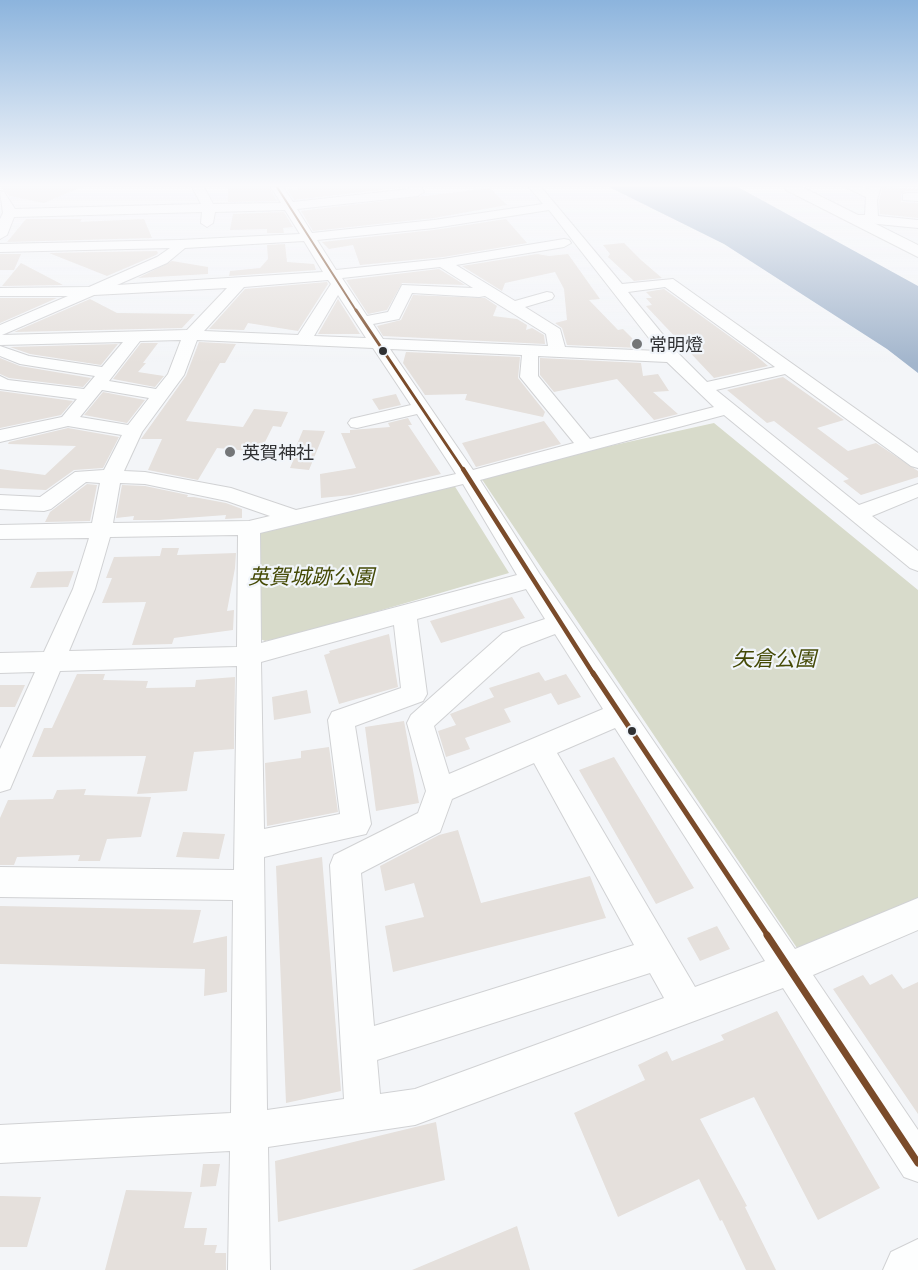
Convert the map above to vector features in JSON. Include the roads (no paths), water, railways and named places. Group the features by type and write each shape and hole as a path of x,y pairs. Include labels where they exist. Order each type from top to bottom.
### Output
{"main road":[{"path":"909,1270 918,1266"}],"street":[{"path":"0,248 78,246"},
{"path":"0,331 162,260 172,255 178,246"},
{"path":"315,246 468,477 531,579 918,1163"},
{"path":"0,292 91,291 335,280 567,246"},
{"path":"583,246 664,357"},
{"path":"442,263 554,332 557,351"},
{"path":"591,279 664,357 918,563"},
{"path":"304,339 335,280"},
{"path":"616,289 668,282 918,462"},
{"path":"0,780 84,589 101,532 111,477 133,431 176,375 191,335 240,283"},
{"path":"364,321 394,316 407,288 479,293 488,290"},
{"path":"514,306 547,296"},
{"path":"0,340 191,335 664,357"},
{"path":"68,421 136,336"},
{"path":"530,349 529,377 586,446"},
{"path":"0,351 99,384 161,395"},
{"path":"703,388 787,369"},
{"path":"0,381 1,384 99,384"},
{"path":"357,423 420,408"},
{"path":"0,532 249,528 468,477 726,408"},
{"path":"0,436 68,421 133,431"},
{"path":"0,502 45,504 82,476 145,478 231,495 296,518"},
{"path":"856,514 918,490"},
{"path":"249,528 249,1270"},
{"path":"0,663 248,656 531,579"},
{"path":"249,846 356,824 342,720 414,694 405,613"},
{"path":"363,1115 345,865 430,822 440,791 420,723 512,640 560,623"},
{"path":"440,791 620,714"},
{"path":"540,748 687,1006"},
{"path":"0,882 250,885"},
{"path":"0,1144 249,1131 415,1107 788,969 918,914"},
{"path":"358,1048 657,954"}],"water":[{"path":"728,246 846,246 918,286 918,373 887,349"}],"place":[{"name":"常明燈","path":"637,344"},
{"name":"英賀神社","path":"230,452"}],"park label":[{"name":"英賀城跡公園","path":"311,576"},
{"name":"矢倉公園","path":"774,658"}]}
